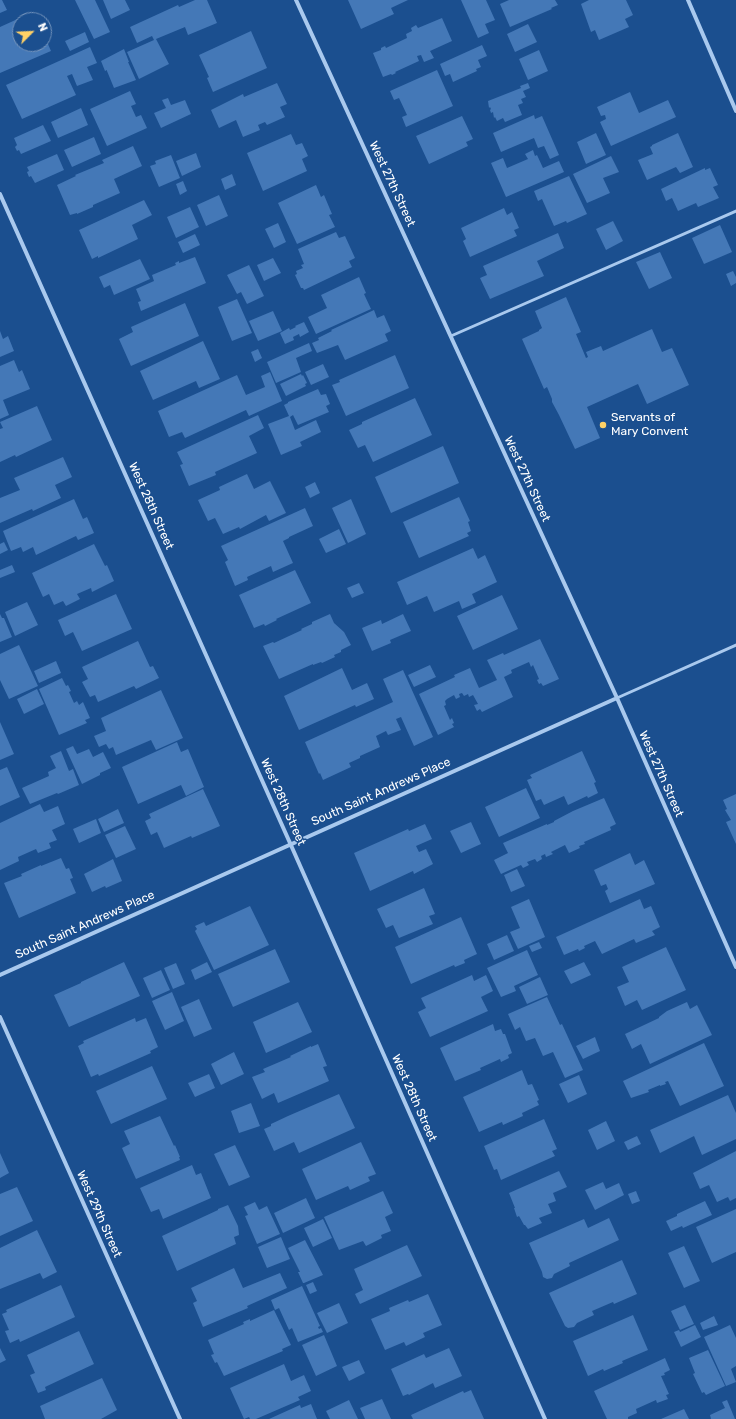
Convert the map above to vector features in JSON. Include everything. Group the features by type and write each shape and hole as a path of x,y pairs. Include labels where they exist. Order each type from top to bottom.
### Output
{"street":[{"name":"West 27th Street","path":"296,0 617,698 736,967"},
{"path":"688,0 736,111"},
{"name":"West 28th Street","path":"0,194 545,1419"},
{"name":"South Saint Andrews Place","path":"0,975 290,843 617,698"},
{"name":"West 29th Street","path":"0,1017 180,1419"}],"lane":[{"path":"451,336 736,211"},
{"path":"617,698 736,645"}],"building":[{"path":"0,0 2,0 7,10 0,13"},
{"path":"75,0 95,0 110,32 94,39"},
{"path":"103,0 125,0 130,10 111,19"},
{"path":"195,0 207,0 217,23 188,35 185,27 156,39 169,64 139,79 127,52 154,40 152,36 137,43 130,27 178,5 179,7"},
{"path":"348,0 408,0 391,8 394,14 361,29"},
{"path":"461,0 486,0 495,20 485,24 489,33 478,38"},
{"path":"509,0 555,0 558,5 510,27 500,4"},
{"path":"589,0 626,0 633,15 625,19 629,27 599,40 595,30 591,32 581,4"},
{"path":"442,18 452,41 430,51 434,58 424,62 421,55 417,56 419,61 395,72 396,73 392,75 383,77 373,53 381,50 381,48 385,46 386,48 407,38 406,34 412,31 411,28 416,25 418,28"},
{"path":"12,22 12,52 49,52 0,73 0,27"},
{"path":"528,24 537,42 515,52 507,34"},
{"path":"251,31 267,68 213,92 207,78 209,77 199,55"},
{"path":"85,32 89,42 70,51 65,41"},
{"path":"482,45 487,56 478,60 481,67 476,69 477,71 453,82 450,74 445,76 440,64"},
{"path":"90,47 97,63 87,67 93,80 77,86 72,74 67,76 76,95 22,119 6,85"},
{"path":"124,49 136,80 114,88 107,70 105,71 101,61"},
{"path":"539,50 548,71 528,80 519,59"},
{"path":"437,70 453,106 406,127 402,117 407,115 399,98 394,100 390,91"},
{"path":"277,83 287,104 280,107 285,117 267,125 265,122 258,125 260,130 243,137 236,120 219,128 211,110 243,94 244,97"},
{"path":"528,83 530,88 523,91 526,97 521,99 523,103 518,105 522,115 505,122 503,118 497,121 495,117 494,118 493,112 491,113 488,101 521,88 520,86"},
{"path":"130,91 136,104 131,106 136,117 141,115 147,128 107,146 90,109"},
{"path":"630,92 639,113 668,100 676,117 611,146 600,122 606,119 605,115 601,116 597,107"},
{"path":"168,98 171,105 185,100 191,114 161,128 154,113 166,108 162,100"},
{"path":"81,108 88,125 58,138 51,122"},
{"path":"534,115 535,119 542,116 559,155 550,159 544,146 538,148 534,138 501,152 493,133"},
{"path":"462,116 473,139 466,142 468,146 429,164 416,136"},
{"path":"43,125 51,141 21,154 19,150 17,151 15,147 17,145 14,138"},
{"path":"596,133 606,155 586,164 577,142"},
{"path":"678,133 693,167 680,173 676,167 647,180 638,160 653,154 650,147 652,145"},
{"path":"291,134 296,145 302,143 308,156 302,159 307,171 263,191 247,153"},
{"path":"94,137 101,154 72,167 64,150"},
{"path":"133,146 142,166 114,179 120,193 93,205 93,207 77,214 70,215 57,185 76,176 75,175 104,163 102,160"},
{"path":"533,150 543,168 559,161 564,172 506,197 491,163 503,158 507,168 528,159 525,154"},
{"path":"196,153 201,167 182,176 176,161"},
{"path":"57,154 64,170 35,183 31,176 29,177 27,167"},
{"path":"171,155 180,178 159,187 150,166 156,164 155,161"},
{"path":"611,156 619,172 603,178 610,193 587,203 573,174"},
{"path":"705,168 705,170 710,168 718,185 713,187 719,198 698,207 696,203 678,211 672,198 666,201 661,189"},
{"path":"232,174 236,185 225,190 221,179"},
{"path":"569,176 587,214 567,223 566,221 554,226 542,199 538,201 534,191"},
{"path":"183,181 187,191 180,195 176,184"},
{"path":"316,185 321,197 324,195 332,214 329,215 335,227 297,244 278,203"},
{"path":"219,195 228,216 206,226 197,205"},
{"path":"144,200 152,215 132,225 138,239 98,258 98,256 92,259 79,230"},
{"path":"190,207 199,227 176,238 167,217"},
{"path":"504,208 507,215 512,212 519,228 514,230 517,236 470,257 463,241 466,239 461,228"},
{"path":"613,221 623,241 606,250 596,229"},
{"path":"278,223 286,242 274,248 265,229"},
{"path":"720,225 732,252 704,264 692,238"},
{"path":"336,232 339,238 345,236 355,258 349,261 352,267 304,290 301,288 295,275 297,274 296,271 303,268 301,265 304,264 298,249"},
{"path":"558,233 564,248 537,261 544,276 490,299 480,278 487,275 483,266"},
{"path":"195,234 200,245 183,253 178,242"},
{"path":"660,252 672,278 649,289 636,262"},
{"path":"195,257 206,283 141,311 138,302 141,301 136,289 154,281 152,275 176,265 175,263 179,261 179,263"},
{"path":"273,258 281,273 264,281 257,265"},
{"path":"140,259 150,279 114,295 110,285 104,288 99,277"},
{"path":"249,265 264,296 247,304 241,292 237,294 227,275"},
{"path":"733,271 736,277 736,283 731,286 726,274"},
{"path":"359,277 366,293 364,294 371,309 316,334 308,317 327,308 321,295"},
{"path":"566,297 581,332 576,334 586,358 588,357 586,352 601,346 603,351 652,329 662,352 672,348 689,385 647,404 638,384 587,407 600,438 575,449 552,402 547,387 544,389 522,339 542,328 535,311"},
{"path":"237,299 252,333 232,341 218,307"},
{"path":"185,303 199,336 131,366 119,339 133,332 131,327"},
{"path":"374,310 377,318 384,315 391,331 385,334 388,341 345,360 338,345 317,353 312,343 319,340 318,338 332,331 331,330"},
{"path":"273,311 282,331 258,341 249,321"},
{"path":"304,322 309,332 300,337 299,334 293,337 294,340 285,344 280,333 289,328 290,330"},
{"path":"0,331 3,339 8,336 14,351 0,357"},
{"path":"203,341 220,379 199,388 196,381 153,400 140,371"},
{"path":"309,343 312,351 296,358 301,372 276,383 267,362"},
{"path":"258,349 262,358 255,362 251,352"},
{"path":"395,355 409,388 346,416 332,385 340,382 339,380"},
{"path":"14,360 19,372 22,370 30,389 3,400 9,415 0,419 0,366"},
{"path":"323,364 329,377 311,385 305,372"},
{"path":"270,372 282,401 249,416 246,410 185,438 182,432 169,437 158,411 237,375 246,395 265,387 261,376"},
{"path":"301,374 307,383 305,384 306,386 286,396 280,384"},
{"path":"318,389 321,395 326,394 330,404 326,406 329,412 298,425 293,415 290,417 295,430 316,420 321,432 300,442 302,446 281,455 268,424 289,416 284,405 288,402"},
{"path":"415,398 432,435 373,462 365,445 358,448 349,430 362,424 362,422"},
{"path":"37,406 52,440 16,457 15,455 0,462 0,429 3,428 0,422"},
{"path":"258,415 264,428 249,436 257,453 215,472 216,475 189,486 180,465 183,464 177,452"},
{"path":"443,446 459,483 391,513 375,477"},
{"path":"63,457 72,477 55,485 61,498 33,511 32,509 0,523 0,498 20,490 14,478"},
{"path":"247,474 254,489 270,481 286,513 269,521 266,515 240,529 239,527 223,534 215,518 208,521 198,500 220,490 219,487"},
{"path":"315,482 320,493 310,498 305,487"},
{"path":"459,497 470,521 468,522 471,531 467,533 469,536 419,558 403,522"},
{"path":"74,499 83,519 87,517 94,533 78,540 76,536 36,555 33,547 23,552 21,547 11,551 3,531"},
{"path":"351,499 366,534 348,543 332,508"},
{"path":"305,508 313,526 283,541 293,563 273,572 271,566 247,577 248,580 235,586 225,562 228,560 221,546"},
{"path":"339,529 346,544 326,553 319,539"},
{"path":"4,542 8,550 0,554 0,544"},
{"path":"94,544 105,566 107,565 114,581 92,592 91,588 77,594 80,599 66,606 63,601 54,605 49,594 43,597 32,573"},
{"path":"473,548 478,559 485,555 497,582 472,594 476,603 462,609 459,601 434,612 427,596 407,605 397,582"},
{"path":"12,565 15,572 0,578 0,570"},
{"path":"295,570 311,603 276,619 277,620 265,626 264,624 254,628 239,595"},
{"path":"359,583 364,593 352,598 347,588"},
{"path":"116,594 132,629 82,651 73,632 65,636 58,620"},
{"path":"502,595 518,629 473,650 457,616"},
{"path":"27,602 38,625 15,636 5,612"},
{"path":"0,614 2,618 4,618 12,637 0,642"},
{"path":"330,614 334,623 344,632 351,645 334,655 335,657 322,663 313,664 279,679 263,646 273,642 274,643 302,630 301,629 312,624 312,622"},
{"path":"403,614 411,631 390,640 391,643 372,651 362,628 381,620 382,624"},
{"path":"540,639 559,679 543,686 541,683 539,684 537,680 539,679 533,665 531,667 529,662 511,670 512,673 504,677 513,697 482,712 480,709 477,711 474,705 478,704 473,695 469,697 468,694 464,696 462,693 459,694 460,697 456,699 454,695 445,701 446,705 444,706 450,720 452,718 454,723 452,724 454,727 438,735 419,694 455,677 454,675 470,668 479,688 497,680 487,660 503,653 504,655"},
{"path":"138,641 150,667 153,666 159,678 136,689 134,686 98,702 95,695 90,697 82,682 88,679 82,667"},
{"path":"19,645 38,686 9,699 0,680 0,654"},
{"path":"56,661 61,673 39,683 34,671"},
{"path":"430,665 436,677 414,687 408,675"},
{"path":"342,668 352,690 367,683 374,699 356,707 355,705 299,730 284,696"},
{"path":"403,670 433,737 414,746 401,717 396,719 401,730 388,735 386,731 376,736 380,747 349,763 351,767 323,780 305,742 393,702 383,679"},
{"path":"62,678 66,686 68,685 71,691 69,692 74,703 77,701 79,705 83,702 90,718 85,720 87,723 59,735 39,689"},
{"path":"37,689 44,704 24,714 17,699"},
{"path":"161,690 183,738 156,750 151,740 116,755 113,747 109,749 106,744 99,747 94,736 106,731 101,718"},
{"path":"0,722 14,754 0,760"},
{"path":"177,742 181,752 188,749 204,787 186,796 181,785 138,804 122,767"},
{"path":"73,746 77,754 89,749 93,757 103,752 111,768 82,784 66,749"},
{"path":"61,751 69,771 73,769 79,785 30,804 22,788 49,776 48,772 56,768 50,756"},
{"path":"582,751 596,782 594,783 598,793 588,798 587,796 568,805 564,796 544,805 541,799 536,801 527,780 532,778 530,775"},
{"path":"7,767 20,797 0,806 0,770"},
{"path":"526,788 540,818 499,837 485,807"},
{"path":"203,789 220,826 192,838 191,836 164,848 157,832 151,835 145,821 151,818 149,814"},
{"path":"736,794 736,844 726,822 731,820 725,810 727,809 723,800"},
{"path":"604,798 616,824 610,827 611,830 584,842 585,844 579,846 580,848 569,853 565,845 551,852 553,854 546,857 545,854 541,856 542,859 537,862 535,859 527,862 529,865 523,868 521,865 501,874 494,860 508,853 503,843 554,822 573,811"},
{"path":"40,804 44,812 58,806 65,824 52,830 57,840 49,843 51,848 38,853 36,849 18,857 19,861 0,870 0,823"},
{"path":"118,809 124,823 104,832 98,819"},
{"path":"96,819 101,833 79,843 73,829"},
{"path":"471,822 481,844 461,853 450,831"},
{"path":"425,824 432,839 416,846 419,852 426,849 433,864 414,874 413,871 370,891 354,853 408,829 409,831"},
{"path":"125,826 136,849 116,858 105,835"},
{"path":"630,853 635,865 644,860 655,884 610,903 605,891 608,889 606,884 601,886 594,870"},
{"path":"61,858 66,869 69,868 73,878 70,879 76,893 19,918 4,883 22,876 21,874 41,865"},
{"path":"113,859 122,881 92,892 84,874"},
{"path":"517,869 525,886 511,892 504,875"},
{"path":"424,888 435,914 429,916 433,924 399,938 393,925 386,928 377,909"},
{"path":"529,899 545,937 518,949 510,932 520,928 511,907"},
{"path":"640,899 644,909 651,906 660,927 652,931 655,935 636,943 634,939 602,954 595,941 584,946 585,948 579,951 578,949 564,955 556,937"},
{"path":"250,906 269,945 214,970 195,931 197,929 195,926 204,922 206,926"},
{"path":"461,917 477,954 464,960 465,963 455,967 454,965 411,984 395,947"},
{"path":"507,935 514,951 494,960 487,944"},
{"path":"539,942 542,948 532,952 529,946"},
{"path":"666,947 686,990 642,1010 637,1000 625,1006 617,987 629,982 622,967"},
{"path":"275,949 290,982 233,1007 218,974"},
{"path":"527,950 538,975 514,986 516,991 501,997 487,968"},
{"path":"124,962 140,996 69,1027 54,995"},
{"path":"207,962 212,972 195,980 191,970"},
{"path":"584,962 591,975 571,984 564,971"},
{"path":"176,963 185,984 173,989 164,968"},
{"path":"161,970 170,990 152,998 143,978"},
{"path":"472,975 474,981 486,975 493,991 481,997 488,1011 430,1037 418,1012 426,1008 421,998"},
{"path":"540,977 548,995 527,1004 519,987"},
{"path":"172,992 184,1021 165,1030 152,1001"},
{"path":"547,997 560,1025 562,1024 583,1070 565,1078 553,1052 543,1056 535,1038 526,1041 520,1027 515,1030 508,1014"},
{"path":"199,999 212,1029 194,1037 181,1007"},
{"path":"298,1002 312,1032 266,1053 253,1022"},
{"path":"687,1002 690,1009 697,1005 712,1035 650,1064 641,1044 632,1049 625,1034 659,1018 667,1011"},
{"path":"135,1018 136,1022 146,1018 158,1047 150,1051 151,1053 99,1076 98,1074 91,1077 78,1046 84,1043 83,1041"},
{"path":"493,1024 495,1031 501,1029 503,1034 505,1034 512,1053 508,1055 509,1058 501,1062 500,1059 480,1068 481,1070 455,1081 440,1048"},
{"path":"595,1037 600,1051 583,1059 576,1046"},
{"path":"704,1043 724,1086 680,1106 668,1081 665,1082 666,1084 648,1090 649,1092 631,1098 623,1081"},
{"path":"318,1044 327,1066 323,1067 329,1081 278,1103 274,1093 262,1099 252,1077 265,1072 263,1069"},
{"path":"234,1052 244,1074 221,1085 211,1064"},
{"path":"152,1066 167,1099 111,1124 96,1091"},
{"path":"522,1070 528,1085 532,1084 539,1100 537,1101 539,1105 522,1113 523,1116 503,1125 502,1122 479,1132 463,1097"},
{"path":"209,1074 215,1088 195,1097 188,1083"},
{"path":"579,1075 587,1094 568,1103 559,1084"},
{"path":"339,1094 355,1128 299,1153 294,1142 274,1151 264,1129 288,1116"},
{"path":"728,1095 736,1113 736,1139 702,1155 694,1136 660,1153 650,1130"},
{"path":"251,1103 260,1126 239,1133 231,1111"},
{"path":"160,1116 174,1146 175,1145 180,1160 136,1179 122,1148 130,1144 124,1131"},
{"path":"544,1119 557,1149 552,1151 555,1156 501,1180 497,1169 494,1170 484,1146"},
{"path":"606,1121 615,1141 597,1150 588,1130"},
{"path":"637,1136 641,1144 628,1150 624,1142"},
{"path":"361,1142 376,1174 368,1177 370,1181 350,1190 348,1186 316,1200 302,1169"},
{"path":"235,1145 250,1177 229,1186 214,1154"},
{"path":"736,1151 736,1198 730,1201 728,1197 717,1202 709,1185 700,1189 693,1173"},
{"path":"0,1153 9,1173 0,1178"},
{"path":"192,1165 196,1175 201,1173 211,1198 163,1219 159,1209 151,1212 140,1188"},
{"path":"559,1171 567,1187 553,1193 556,1201 548,1204 552,1213 539,1218 542,1223 528,1229 519,1216 517,1217 509,1193"},
{"path":"603,1182 606,1189 619,1183 624,1195 595,1210 585,1190"},
{"path":"17,1187 33,1221 0,1236 0,1194"},
{"path":"383,1191 393,1213 385,1217 391,1231 381,1235 382,1238 366,1246 363,1241 339,1250 324,1217"},
{"path":"636,1191 640,1201 632,1204 628,1194"},
{"path":"306,1198 315,1218 283,1233 274,1213"},
{"path":"705,1201 712,1215 683,1228 682,1226 671,1231 666,1221 677,1216 677,1214"},
{"path":"255,1202 259,1210 267,1206 280,1234 257,1244 245,1216 248,1215 244,1207"},
{"path":"228,1205 238,1226 239,1235 234,1237 236,1244 177,1271 162,1236"},
{"path":"736,1209 736,1252 712,1263 696,1227"},
{"path":"609,1218 619,1240 569,1263 570,1266 554,1274 552,1278 547,1279 543,1277 529,1243 584,1219 588,1228"},
{"path":"323,1219 332,1238 313,1247 304,1228"},
{"path":"37,1230 57,1272 43,1279 40,1273 0,1289 0,1248"},
{"path":"281,1237 290,1259 267,1268 258,1247"},
{"path":"305,1240 323,1275 303,1283 298,1272 300,1272 288,1248"},
{"path":"407,1245 422,1276 360,1304 355,1294 363,1290 354,1269"},
{"path":"684,1246 700,1281 684,1288 668,1253"},
{"path":"622,1260 637,1294 614,1304 613,1302 592,1311 594,1315 577,1323 574,1327 568,1328 565,1326 549,1293"},
{"path":"234,1268 243,1288 280,1273 287,1288 247,1306 248,1308 203,1327 193,1303 197,1301 191,1288"},
{"path":"313,1282 317,1291 310,1294 306,1285"},
{"path":"61,1285 75,1317 20,1342 19,1339 10,1343 5,1331 9,1330 2,1314 7,1312 6,1310"},
{"path":"302,1286 320,1326 318,1327 319,1329 321,1328 323,1332 298,1342 292,1328 289,1330 279,1308 275,1310 271,1300"},
{"path":"428,1294 442,1325 423,1333 425,1337 406,1346 404,1342 385,1350 371,1319 390,1311 389,1308"},
{"path":"339,1303 348,1323 327,1333 317,1313"},
{"path":"685,1305 694,1324 680,1330 671,1311"},
{"path":"274,1310 291,1345 282,1349 283,1351 224,1376 217,1362 215,1363 211,1355 214,1354 208,1340 244,1324 243,1322 250,1319 250,1321"},
{"path":"633,1315 648,1350 622,1361 623,1363 604,1371 603,1369 588,1376 573,1341"},
{"path":"714,1316 718,1325 703,1330 700,1323"},
{"path":"695,1325 701,1337 681,1347 674,1332 679,1330 680,1332"},
{"path":"730,1325 736,1338 736,1366 731,1369 736,1382 726,1386 704,1337"},
{"path":"79,1331 94,1364 45,1387 46,1390 38,1393 30,1375 35,1373 27,1355"},
{"path":"324,1335 337,1366 316,1376 302,1345"},
{"path":"0,1348 6,1360 0,1363"},
{"path":"449,1348 462,1376 435,1388 433,1383 409,1395 403,1396 391,1369 424,1354 426,1358"},
{"path":"708,1350 725,1386 706,1395 704,1392 702,1393 693,1374 695,1373 689,1358"},
{"path":"665,1358 670,1370 664,1373 665,1375 661,1376 669,1394 666,1395 668,1399 657,1403 656,1400 636,1409 637,1413 628,1417 628,1419 607,1419 594,1391"},
{"path":"359,1360 365,1373 349,1381 342,1367"},
{"path":"284,1364 291,1381 304,1375 311,1391 298,1397 300,1400 256,1419 250,1419 249,1417 244,1419 230,1388"},
{"path":"102,1378 117,1410 101,1419 45,1419 40,1406"},
{"path":"471,1390 484,1419 413,1419 411,1415 463,1391 464,1393"},
{"path":"382,1399 391,1419 365,1419 360,1408"},
{"path":"349,1400 358,1419 330,1419 326,1411"},
{"path":"727,1400 735,1419 711,1419 710,1415 725,1408 722,1402"},
{"path":"311,1404 317,1419 269,1419 300,1405 301,1408"},
{"path":"684,1409 689,1419 661,1419"}],"place":[{"name":"Servants of Mary Convent","path":"603,425"}]}
